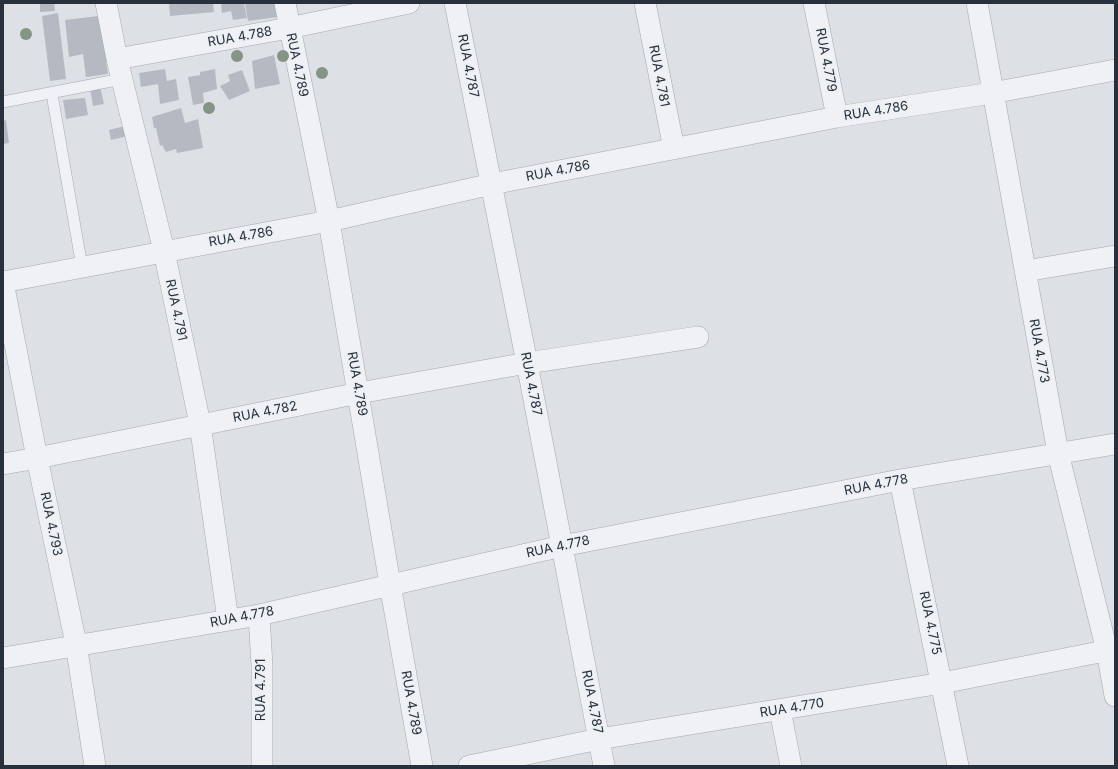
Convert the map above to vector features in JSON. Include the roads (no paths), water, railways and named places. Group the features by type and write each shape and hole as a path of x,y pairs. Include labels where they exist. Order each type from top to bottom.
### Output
{"street":[{"name":"RUA 4.791","path":"106,3 120,69 164,251 200,424 228,620"},
{"name":"RUA 4.789","path":"285,3 329,221 422,766"},
{"name":"RUA 4.788","path":"120,69 289,28 408,3"},
{"name":"RUA 4.787","path":"455,3 527,363 604,766"},
{"name":"RUA 4.781","path":"645,3 674,149"},
{"name":"RUA 4.779","path":"814,3 837,117"},
{"name":"RUA 4.773","path":"977,3 1058,453 1111,650 1115,696"},
{"name":"RUA 4.786","path":"3,282 329,221 492,184 837,117 992,93 1115,70"},
{"path":"1025,271 1115,256"},
{"name":"RUA 4.793","path":"3,282 37,458 76,644 95,766"},
{"name":"RUA 4.782","path":"3,464 200,424 527,363 698,337"},
{"name":"RUA 4.778","path":"3,658 76,644 259,615 562,546 900,480 1115,444"},
{"name":"RUA 4.775","path":"900,480 958,766"},
{"name":"RUA 4.791","path":"259,615 262,666 262,766"},
{"name":"RUA 4.770","path":"469,766 599,739 942,683 1111,650"},
{"path":"780,710 791,766"}],"lane":[{"path":"3,102 120,69"},
{"path":"53,100 82,267"}]}
